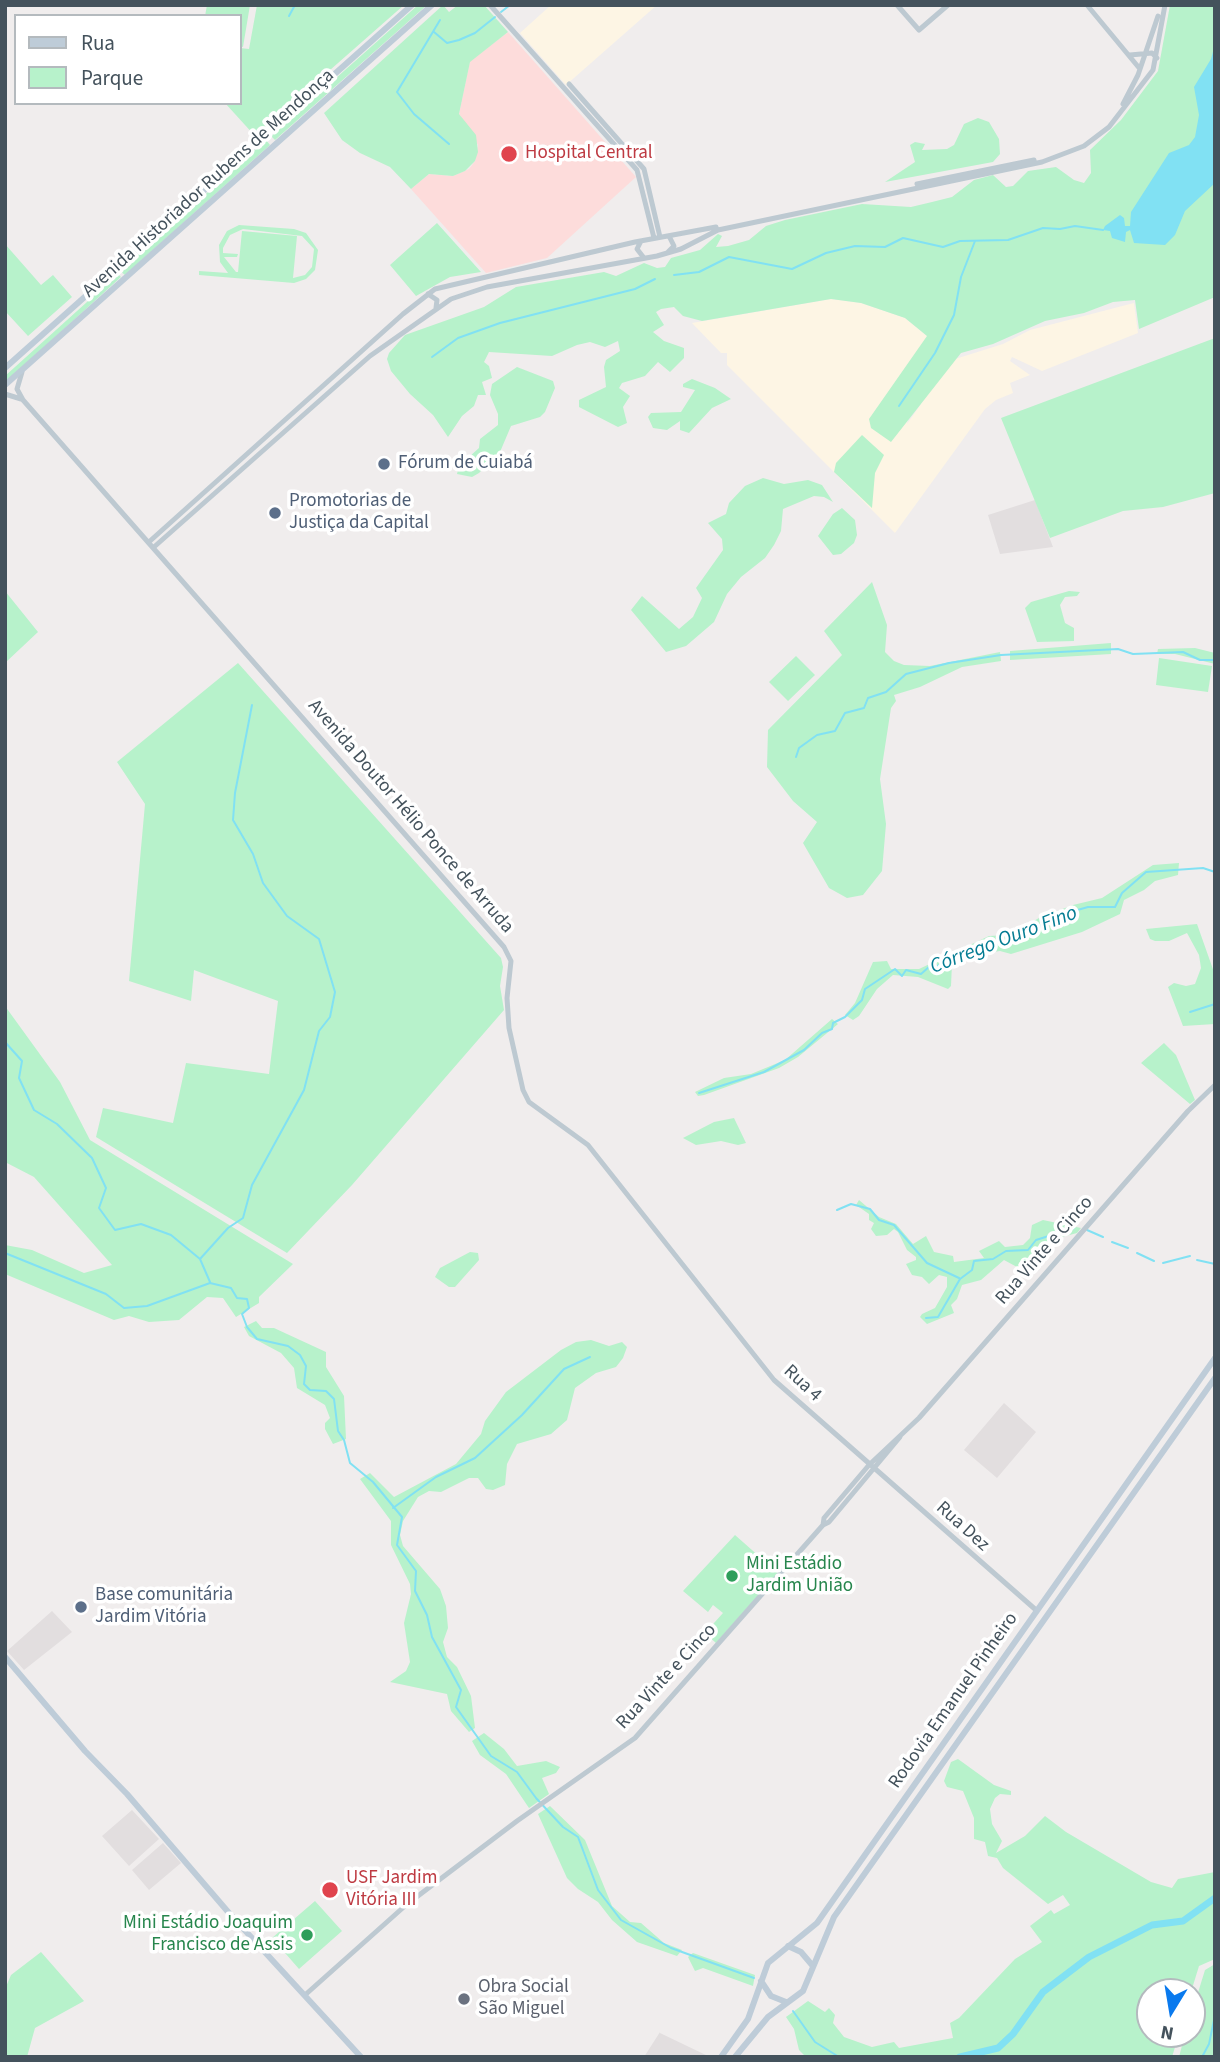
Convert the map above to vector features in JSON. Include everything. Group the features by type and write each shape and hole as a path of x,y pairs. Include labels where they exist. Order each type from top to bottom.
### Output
{"main road":[{"name":"Avenida Historiador Rubens de Mendonça","path":"5,368 412,5"},
{"name":"Avenida Historiador Rubens de Mendonça","path":"5,385 432,5"},
{"name":"Rodovia Emanuel Pinheiro","path":"721,2057 748,2019 768,1963 817,1923 1215,1358"},
{"name":"Rodovia Emanuel Pinheiro","path":"812,1965 834,1917 1215,1378"},
{"path":"5,1657 85,1751 127,1794 360,2057"},
{"path":"735,2057 768,2017 803,1991 812,1965 801,1952 788,1947"},
{"path":"761,1981 771,1996 786,2002"}],"street":[{"path":"490,5 644,169 657,237"},
{"path":"897,5 919,30 948,5"},
{"path":"1087,5 1138,67 1146,72 1153,70"},
{"path":"152,544 428,294 451,283 657,237 1055,155 1081,144 1105,126 1126,101 1163,5"},
{"path":"152,544 370,356 436,308 486,287 666,254 718,230 1064,156 1084,146 1109,127 1153,70 1157,58 1163,5"},
{"path":"1130,55 1152,53 1157,58"},
{"path":"666,254 674,246 669,236"},
{"path":"641,241 638,253 646,258"},
{"path":"428,294 435,297 436,308"},
{"path":"409,309 411,318 418,320"},
{"path":"5,363 16,359"},
{"path":"23,400 17,383 24,368"},
{"path":"5,394 23,400"},
{"name":"Avenida Doutor Hélio Ponce de Arruda","path":"23,400 503,947 511,961 507,1002 509,1028 526,1098 549,1120 588,1145 722,1316"},
{"name":"Rua Vinte e Cinco","path":"305,1995 380,1927 545,1800 635,1738 822,1525 829,1522 872,1467 1188,1111 1215,1085"},
{"name":"Rua 4","path":"722,1316 774,1380 872,1467"},
{"name":"Rua Dez","path":"872,1467 1036,1610"}],"shaded area":[{"path":"551,5 657,5 566,85 520,33"},
{"name":"Hospital Central","path":"508,32 636,177 547,258 486,273 411,189 429,174 453,176 469,169 475,161 478,145 459,114 470,61"},
{"path":"831,299 861,303 905,318 927,336 907,424 952,360 1003,344 1030,330 1134,303 1138,333 1042,371 1012,357 1010,361 1030,375 1010,383 1013,393 996,400 985,409 895,533 727,365 727,353 721,353 692,323"},
{"path":"1035,500 1053,547 1000,554 988,515"},
{"path":"1004,1403 1036,1432 997,1478 964,1450"},
{"path":"52,1611 72,1632 24,1670 7,1651"},
{"path":"132,1810 159,1839 129,1866 102,1836"},
{"path":"163,1843 181,1863 149,1890 132,1870"},
{"path":"660,2033 710,2057 644,2057"}],"green space":[{"path":"207,5 250,5 243,47 242,14 205,14"},
{"path":"257,5 404,5 255,136 227,105 242,105 242,48 249,49"},
{"path":"418,5 427,5 275,140 271,136"},
{"path":"443,5 449,12 458,5 484,5 508,32 470,62 459,114 476,135 478,152 475,161 465,171 453,176 429,174 411,189 390,167 360,153 342,140 324,113"},
{"path":"1170,5 1215,5 1215,297 1139,329 1135,300 1113,302 1084,313 1045,321 993,344 961,353 891,442 871,428 869,419 927,336 905,318 861,303 831,299 702,321 683,316 674,307 661,309 656,312 664,325 653,332 664,341 684,348 684,358 670,372 658,362 645,376 622,383 619,388 630,396 623,407 627,423 618,427 579,407 579,400 606,387 604,367 606,360 620,351 618,341 605,347 590,342 552,356 489,352 484,362 489,366 492,378 482,382 486,395 478,395 474,406 462,416 448,437 433,415 410,394 391,371 387,359 389,353 405,335 484,307 516,287 604,272 616,276 644,263 657,268 665,267 671,258 700,250 718,234 722,236 716,247 728,246 749,240 766,226 785,220 862,204 911,207 952,197 974,180 993,175 1006,187 1013,186 1028,171 1056,167 1074,180 1084,183 1091,173 1090,150 1121,120 1158,71"},
{"path":"978,118 989,122 999,139 1000,154 993,162 885,182 915,162 910,145 915,142 925,144 922,150 947,149 954,145 964,124"},
{"path":"266,140 270,145 125,275 120,271"},
{"path":"437,223 481,272 450,277 416,296 390,265"},
{"path":"239,225 294,229 306,233 318,250 315,270 306,279 294,283 199,275 199,271 228,273 220,262 219,245 227,231","holes":["243,229 302,236 314,249 312,267 305,275 293,278 297,236 242,231 238,272 224,257 237,257 238,254 223,253 230,235"]},
{"path":"5,244 41,285 53,275 72,297 28,336 5,311"},
{"path":"118,274 121,277 8,380 5,376"},
{"path":"1215,338 1215,493 1163,507 1123,511 1050,538 1001,418"},
{"path":"517,367 553,381 555,388 545,412 540,417 511,426 500,452 479,473 472,477 457,474 459,466 479,448 480,439 498,425 498,414 490,395 492,384"},
{"path":"692,379 715,388 731,399 712,408 689,433 680,430 680,421 667,430 653,428 648,417 651,413 681,412 695,390 683,387 683,384"},
{"path":"862,435 884,455 875,473 872,508 834,472 836,463"},
{"path":"763,478 784,484 808,480 822,485 833,502 814,496 783,509 781,531 774,545 765,558 741,577 727,594 714,622 686,646 666,652 631,610 642,596 679,629 693,617 702,598 696,588 723,550 722,539 708,523 726,514 729,503 745,486"},
{"path":"842,508 855,520 857,535 854,543 841,554 833,555 818,536 833,514"},
{"path":"872,582 887,625 885,652 894,661 904,665 930,666 1000,652 1001,661 962,667 920,687 894,695 896,701 891,708 880,779 886,824 882,871 863,895 847,898 829,888 803,843 817,822 793,801 767,767 768,730 842,655 824,631"},
{"path":"5,591 38,632 5,663"},
{"path":"1069,591 1080,592 1077,596 1065,597 1060,605 1065,623 1074,628 1074,641 1037,642 1025,608 1031,602"},
{"path":"1111,643 1111,654 1010,660 1010,651"},
{"path":"1195,648 1215,653 1215,664 1175,654 1157,654 1158,649"},
{"path":"796,656 815,675 788,701 769,682"},
{"path":"1159,658 1212,666 1208,692 1156,685"},
{"path":"238,663 501,958 503,967 500,986 504,1010 352,1185 287,1253 96,1137 103,1108 173,1123 186,1063 269,1074 278,1001 194,970 191,1001 129,981 145,804 117,762"},
{"path":"1179,863 1178,875 1155,881 1124,900 1120,914 1082,932 1011,954 1000,951 965,956 952,963 951,986 948,989 918,977 893,975 877,989 859,1016 853,1020 845,1015 855,1003 873,962 887,961 891,969 919,969 989,936 1009,935 1039,918 1073,905 1102,898 1153,865"},
{"path":"1197,924 1215,975 1215,1024 1183,1026 1168,987 1174,983 1186,986 1195,984 1201,968 1199,955 1187,933 1169,941 1155,941 1150,939 1146,929"},
{"path":"5,1006 60,1082 90,1140 293,1264 259,1297 259,1303 236,1317 223,1298 207,1297 179,1320 149,1322 129,1316 114,1320 5,1274 5,1245 32,1250 84,1273 112,1265 34,1177 5,1162"},
{"path":"832,1019 838,1024 798,1057 779,1068 704,1095 698,1096 695,1092 724,1078 751,1074 785,1060"},
{"path":"1164,1043 1176,1055 1195,1100 1190,1104 1141,1063"},
{"path":"734,1118 746,1143 738,1145 721,1141 696,1145 683,1138 714,1122"},
{"path":"859,1200 879,1217 896,1224 913,1244 926,1236 934,1252 953,1256 954,1262 984,1258 979,1251 999,1241 1005,1247 1023,1245 1030,1238 1032,1225 1043,1220 1081,1228 1077,1233 1062,1237 1054,1245 1043,1248 1032,1262 1017,1267 1004,1260 981,1280 962,1285 957,1299 951,1305 954,1313 927,1324 920,1317 935,1308 947,1287 947,1277 939,1275 929,1284 922,1277 912,1275 906,1264 916,1260 916,1257 907,1250 894,1229 887,1235 876,1236 871,1229 874,1223 869,1220 869,1214 856,1205"},
{"path":"470,1252 478,1253 479,1260 455,1287 449,1287 435,1277 440,1268"},
{"path":"256,1321 262,1328 274,1328 326,1352 326,1367 344,1396 346,1439 333,1444 325,1429 325,1423 330,1418 325,1405 297,1388 294,1368 281,1353 249,1336 244,1327"},
{"path":"591,1340 609,1346 622,1342 627,1347 623,1358 616,1367 596,1373 575,1388 567,1420 551,1434 517,1444 507,1464 505,1485 493,1490 486,1489 478,1478 469,1478 441,1492 429,1491 418,1497 403,1521 400,1535 403,1546 440,1589 446,1606 448,1628 443,1642 447,1657 457,1667 471,1696 475,1728 469,1732 451,1711 447,1694 390,1682 406,1671 410,1662 404,1623 411,1594 410,1584 391,1545 391,1521 360,1479 370,1473 394,1497 456,1464 481,1434 485,1421 506,1392 561,1350 576,1342"},
{"path":"735,1535 778,1573 716,1643 705,1633 723,1613 713,1605 708,1612 683,1591"},
{"path":"484,1733 504,1749 517,1766 546,1761 560,1767 556,1773 542,1778 549,1794 529,1808 506,1774 480,1755 472,1741"},
{"path":"958,1759 994,1785 1011,1791 1011,1795 1000,1794 995,1798 990,1809 992,1824 1002,1841 996,1853 1025,1836 1045,1816 1066,1832 1151,1882 1172,1888 1178,1879 1215,1872 1215,1959 1199,1966 1195,1978 1136,1978 1136,2048 1175,2048 1172,2057 806,2057 799,2050 794,2029 786,2017 808,2001 825,2012 829,2008 835,2015 833,2023 844,2037 872,2047 894,2042 899,2048 953,2038 950,2023 959,2018 1015,1959 1042,1942 1030,1926 1051,1910 1054,1914 1070,1905 1063,1895 1048,1904 1003,1868 997,1858 988,1856 985,1842 974,1839 974,1818 963,1791 947,1787 944,1781 951,1762"},
{"path":"550,1806 585,1840 612,1906 630,1922 641,1923 664,1943 682,1950 677,1956 637,1942 612,1920 598,1902 567,1878 538,1814"},
{"name":"Mini Estádio Joaquim Francisco de Assis","path":"315,1901 342,1931 299,1969 272,1938"},
{"path":"41,1952 84,2001 35,2028 27,2057 5,2057 5,1989 11,1975"},
{"path":"693,1953 755,1975 753,1986 703,1968 695,1971 688,1957"},
{"path":"1215,1964 1215,2057 1179,2057 1181,2048 1206,2048 1206,1978 1203,1978 1205,1970"}],"water":[{"path":"1215,44 1215,183 1185,211 1175,235 1165,245 1134,243 1130,230 1126,232 1125,242 1112,238 1110,231 1103,230 1105,226 1120,215 1124,218 1125,226 1130,226 1131,212 1169,153 1189,145 1195,137 1199,115 1194,87 1211,59"}],"waterway":[{"path":"289,16 295,5"},
{"path":"501,12 510,5"},
{"path":"434,32 447,43 475,33 495,17"},
{"path":"440,20 397,92 414,114 449,144"},
{"path":"674,275 699,272 729,257 792,269 826,253 855,246 885,247 903,238 943,247 960,241 1008,240 1043,228 1075,226 1103,230"},
{"path":"899,406 935,353 954,315 961,277 975,241"},
{"path":"432,357 458,338 500,323 635,289 655,279"},
{"path":"796,757 799,748 817,735 835,731 845,713 864,708 868,698 886,692 906,674 949,663 1001,655 1118,649 1133,654 1183,652 1200,660 1215,660"},
{"path":"200,1259 228,1228 243,1218 252,1185 304,1090 319,1031 330,1017 335,992 319,939 287,916 263,883 253,854 233,820 235,793 252,705"},
{"name":"Córrego Ouro Fino","path":"699,1093 764,1072 804,1050 822,1033 832,1029 833,1023 845,1017 862,1000 865,989 895,969 902,976 906,970 921,974 930,966 935,967 975,950 994,949 999,940 1010,942 1024,930 1038,931 1041,925 1056,922 1067,913 1088,907 1115,907 1122,893 1146,872 1203,868 1215,872"},
{"path":"1190,1012 1215,1004"},
{"path":"5,1042 22,1061 19,1078 34,1110 57,1124 92,1158 106,1188 99,1208 115,1230 141,1224 171,1235 200,1259 210,1282"},
{"path":"837,1210 851,1204 870,1209 879,1220 894,1225 927,1263 959,1278"},
{"path":"926,1318 938,1317 960,1279 972,1270 974,1261 993,1259 1006,1251 1028,1250 1036,1240 1074,1228"},
{"path":"1087,1230 1103,1237"},
{"path":"1112,1242 1128,1248"},
{"path":"5,1253 106,1294 124,1308 147,1306 210,1283 231,1288 237,1298 247,1299 249,1308 242,1314 247,1327 257,1339 288,1346 300,1355 306,1366 304,1384 310,1390 326,1391 334,1399 338,1431 344,1440 350,1463 373,1482 402,1517 397,1545 416,1571 415,1591 427,1615 432,1637 461,1690 456,1707 491,1756 517,1772 536,1798 563,1827 578,1837 598,1890 621,1920 671,1948 754,1978"},
{"path":"1137,1253 1154,1261"},
{"path":"1163,1263 1190,1256"},
{"path":"1197,1260 1215,1264"},
{"path":"393,1508 436,1477 475,1458 522,1415 564,1369 590,1357"},
{"path":"960,2057 998,2048 1013,2034 1043,1992 1089,1957 1152,1925 1183,1921 1215,1898"},
{"path":"793,2011 815,2042 839,2057"},
{"path":"1202,2057 1209,2044 1215,2015"}],"place":[{"name":"Hospital Central","path":"509,154"},
{"name":"Fórum de Cuiabá","path":"384,464"},
{"name":"Promotorias de Justiça da Capital","path":"275,513"},
{"name":"Mini Estádio Jardim União","path":"732,1576"},
{"name":"Base comunitária Jardim Vitória","path":"81,1607"},
{"name":"USF Jardim Vitória III","path":"330,1890"},
{"name":"Mini Estádio Joaquim Francisco de Assis","path":"307,1935"},
{"name":"Obra Social São Miguel","path":"464,1999"}]}
